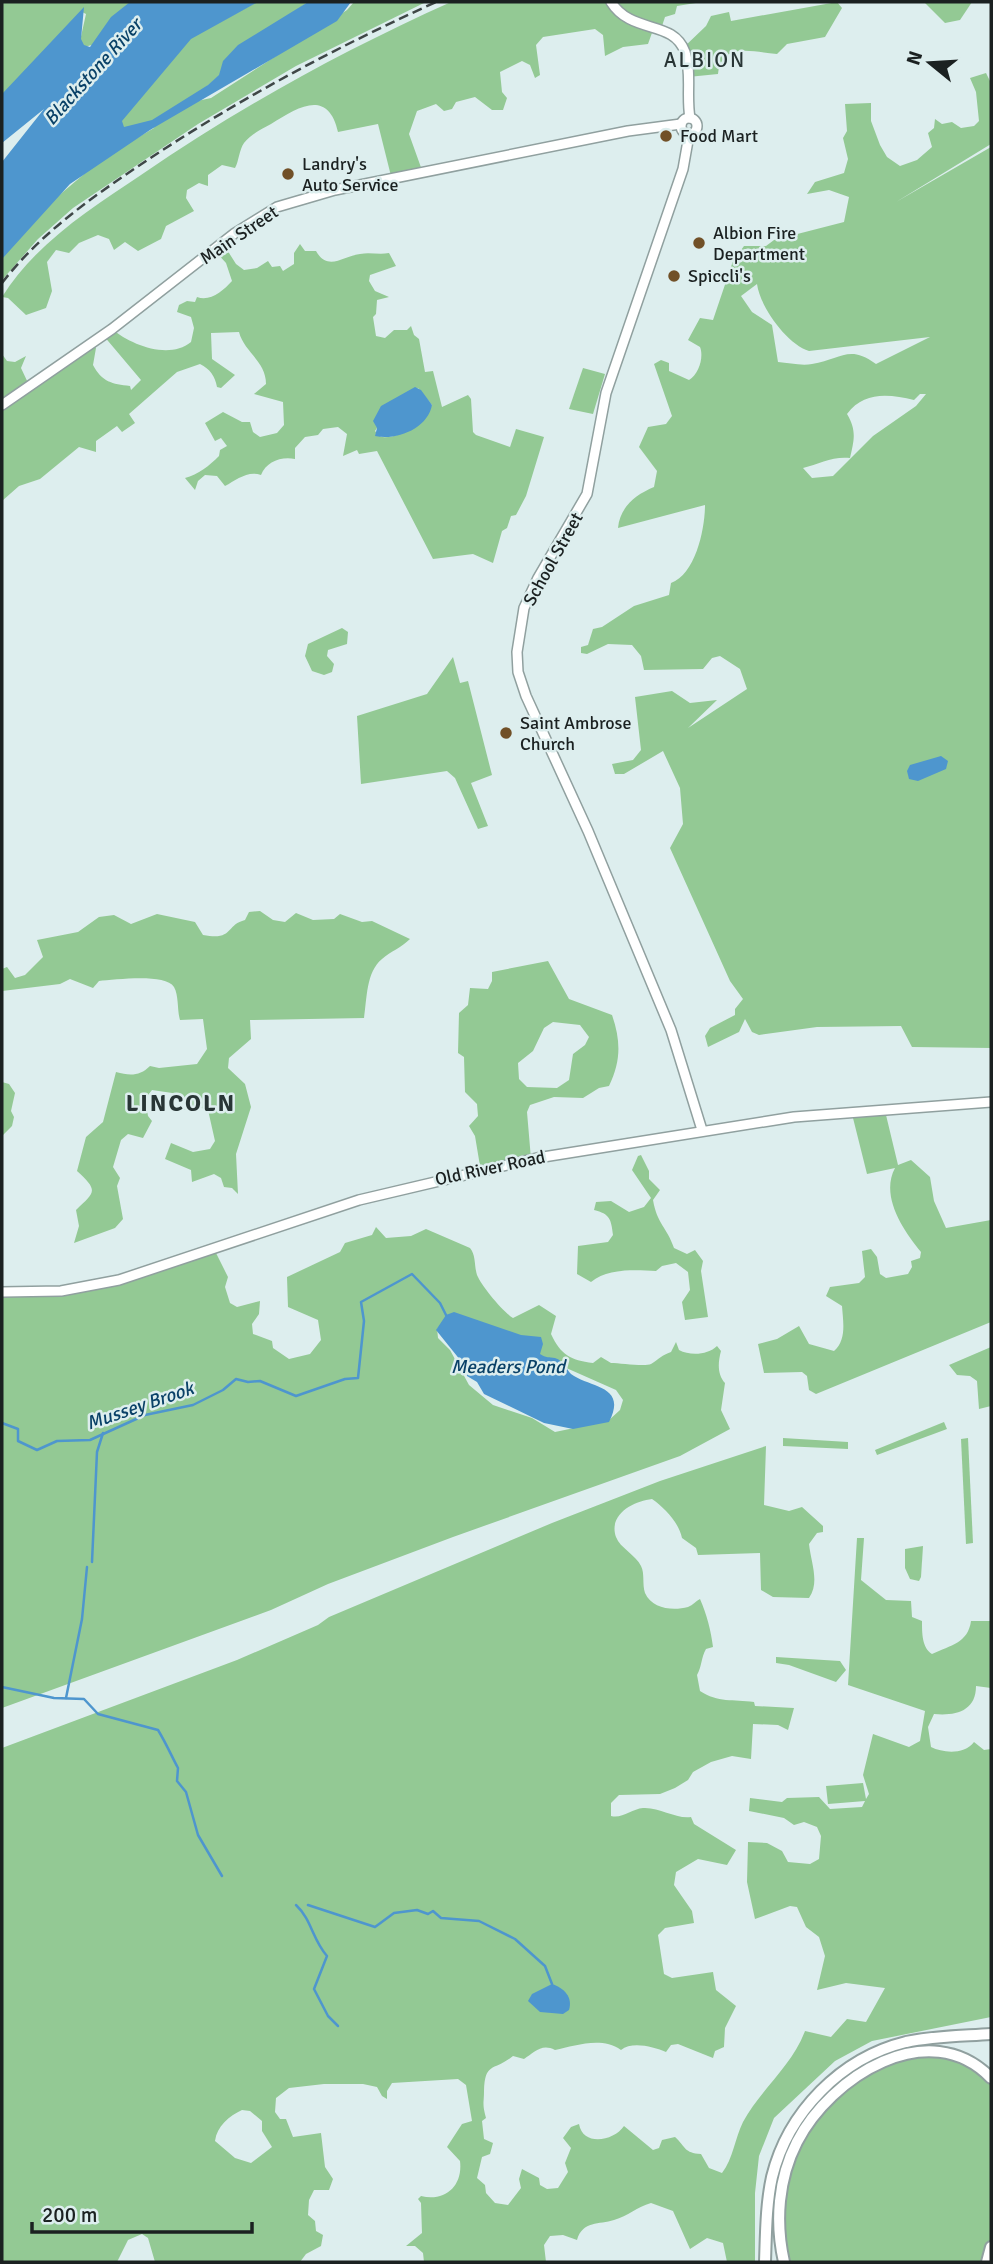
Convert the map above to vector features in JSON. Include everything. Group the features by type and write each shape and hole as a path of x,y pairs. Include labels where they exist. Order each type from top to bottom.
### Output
{"highway":[{"path":"765,2262 770,2191 776,2164 793,2126 816,2096 850,2066 887,2048 929,2038 991,2035"},
{"path":"784,2262 779,2218 787,2168 810,2121 840,2088 882,2062 920,2052 957,2056 973,2063 991,2078"},
{"path":"987,2262 991,2247"}],"street":[{"name":"School Street","path":"611,2 622,17 664,30 679,41 688,66 690,118 697,124 697,129 689,135 683,169 606,393 587,494 528,597 517,649 518,672 671,1030 702,1130"},
{"path":"689,135 681,129 681,124 690,118"},
{"name":"Main Street","path":"2,405 112,329 228,239 277,207 335,190 628,131 681,124"},
{"name":"Old River Road","path":"2,1292 61,1292 119,1280 383,1193 537,1158 702,1130 846,1110 991,1102"}],"green space":[{"path":"2,2 135,2 96,44 84,47 80,41 86,14 82,12 2,104"},
{"path":"257,2 308,2 243,43 220,75 188,103 211,98 347,10 354,2 426,2 296,66 198,124 73,208 38,239 2,280 2,255 37,214 103,158 154,128 156,122 112,135 116,121 187,40"},
{"path":"451,2 702,2 677,6 675,14 665,17 660,32 653,30 648,44 623,47 605,56 603,35 595,29 543,37 536,45 540,75 535,78 530,65 522,61 500,72 502,92 507,98 503,110 492,110 475,97 456,102 452,109 444,111 436,104 417,111 409,134 423,173 392,180 378,124 338,132 327,110 320,106 301,107 250,137 242,146 235,168 222,165 208,175 208,186 199,183 187,190 186,198 194,211 166,226 161,239 138,251 125,242 114,250 109,239 98,235 79,243 69,253 56,250 47,262 52,291 46,308 26,315 8,298 2,297 30,260 47,244 102,201 178,150 292,81"},
{"path":"837,2 842,8 825,37 787,44 777,54 749,51 732,53 721,64 718,74 688,77 683,48 706,26 711,16 729,12 731,21"},
{"path":"924,2 972,2 960,20 945,23"},
{"path":"986,73 991,83 991,144 896,202 991,147 991,1048 912,1047 901,1026 817,1027 759,1035 752,1032 745,1019 739,1032 708,1047 705,1036 710,1028 735,1015 735,1009 743,999 730,981 670,848 683,824 680,788 663,751 624,774 615,774 612,764 633,760 641,750 635,697 672,691 690,703 717,700 688,728 747,689 740,669 720,656 712,658 703,669 644,670 641,656 632,645 608,644 587,654 581,653 581,647 588,645 593,629 602,627 634,606 669,595 671,583 680,578 693,560 701,537 705,505 618,528 625,508 654,487 657,471 639,447 648,427 666,424 672,416 654,364 661,360 669,363 669,371 689,380 696,374 701,351 700,347 688,340 700,318 713,320 733,261 744,246 766,246 774,240 844,222 849,197 829,190 807,194 815,182 844,173 848,159 843,138 847,131 845,104 871,103 871,121 880,145 887,157 900,166 917,160 932,147 928,133 934,128 935,119 942,124 952,122 961,128 974,126 979,121 976,92 970,78","holes":["757,284 763,303 776,324 792,341 809,351 930,337 876,364 852,354 808,365 778,362 772,325 752,312 741,296","920,394 926,394 916,406 873,436 833,476 812,478 803,468 832,459 850,458 854,436 847,414 861,401 877,396 914,400"]},
{"path":"300,244 305,251 316,251 326,261 331,262 360,254 389,253 396,266 370,275 369,281 375,291 389,297 377,300 376,314 373,317 376,336 385,338 394,330 407,330 411,326 414,335 419,339 425,372 433,371 442,407 468,395 471,399 473,432 476,435 510,447 516,429 544,437 526,496 516,515 511,516 507,528 502,531 493,563 473,554 433,559 377,451 359,454 357,450 343,456 347,434 338,427 323,429 318,435 305,437 295,448 295,459 275,461 266,467 261,475 247,475 225,486 217,476 205,475 198,481 195,490 185,478 208,466 219,456 220,450 227,446 221,438 215,441 205,423 223,412 242,422 250,422 253,432 260,437 277,433 284,425 283,402 254,394 266,384 265,376 239,332 211,333 212,359 235,375 221,388 217,387 213,376 200,364 177,372 129,414 135,423 122,432 117,426 96,441 96,452 79,447 40,479 19,486 2,501 2,354 7,361 15,362 26,356 21,368 29,385 92,343 96,348 93,365 100,375 113,383 130,386 131,390 141,380 103,335 112,329 129,340 150,348 172,350 182,347 191,342 194,328 191,317 177,312 179,305 187,301 195,302 197,297 211,297 232,281 226,263 215,251 224,245 236,264 244,270 257,268 268,261 272,267 280,266 283,271 294,264 294,253","holes":["418,388 432,405 417,423 404,432 381,437 375,431"]},
{"path":"583,368 605,374 593,414 569,409"},
{"path":"342,628 348,632 347,644 328,650 327,656 334,664 332,672 324,675 312,671 305,656 308,644"},
{"path":"453,657 460,683 468,681 492,775 471,783 488,826 478,829 455,778 447,771 361,784 357,716 427,694"},
{"path":"260,911 273,920 285,922 296,913 313,920 334,919 340,914 362,922 372,921 410,939 377,964 368,986 364,1018 250,1020 251,1039 229,1058 228,1068 245,1084 251,1107 236,1154 238,1194 232,1188 224,1187 221,1178 214,1174 192,1182 191,1170 165,1159 171,1143 193,1152 210,1149 215,1141 208,1110 198,1107 184,1110 185,1099 179,1094 152,1090 145,1099 148,1116 152,1121 143,1138 128,1134 121,1140 113,1167 120,1178 117,1186 123,1219 115,1228 74,1243 79,1226 76,1210 92,1191 89,1183 77,1171 86,1137 103,1122 116,1072 134,1074 150,1066 159,1068 197,1064 207,1049 203,1019 180,1020 174,987 161,980 139,978 99,981 93,988 70,979 60,984 2,991 2,969 7,967 15,978 25,975 43,957 37,940 78,932 99,917 114,915 131,924 157,914 195,922 203,935 220,936 245,920 249,912"},
{"path":"548,961 569,999 612,1015 618,1051 616,1068 609,1086 599,1088 583,1098 554,1097 530,1105 527,1112 531,1159 481,1172 475,1136 469,1126 478,1116 477,1104 465,1092 464,1057 458,1053 459,1013 468,1005 470,988 488,989 492,972","holes":["553,1022 580,1025 589,1037 585,1045 573,1054 569,1080 557,1088 527,1087 519,1079 518,1063 533,1051 544,1028"]},
{"path":"2,1082 9,1084 15,1093 11,1111 14,1117 12,1126 2,1136"},
{"path":"886,1115 898,1165 911,1160 930,1177 934,1201 946,1228 991,1220 991,1322 816,1394 809,1390 807,1376 802,1372 764,1373 758,1344 777,1339 799,1326 809,1344 834,1351 843,1336 842,1306 826,1296 830,1287 859,1283 865,1277 862,1251 871,1249 877,1257 880,1274 886,1278 908,1274 912,1267 911,1261 920,1258 921,1252 907,1234 892,1201 891,1179 895,1168 867,1174 853,1118"},
{"path":"641,1155 649,1171 649,1179 660,1190 653,1200 674,1248 687,1254 695,1250 703,1261 701,1271 708,1317 685,1320 682,1302 690,1290 688,1272 676,1263 662,1266 656,1271 631,1270 605,1274 591,1282 577,1274 578,1246 608,1242 613,1235 609,1218 594,1210 596,1202 611,1201 629,1212 644,1207 651,1198 632,1170"},
{"path":"376,1227 386,1238 411,1236 426,1229 470,1248 479,1279 503,1310 513,1318 539,1305 556,1316 551,1334 563,1352 578,1360 593,1363 601,1357 611,1363 648,1365 671,1352 676,1342 679,1350 693,1354 704,1353 717,1346 721,1351 719,1372 725,1383 721,1410 730,1429 680,1456 453,1537 328,1584 271,1610 2,1708 2,1293 49,1295 215,1251 228,1277 225,1287 230,1303 237,1307 260,1301 259,1314 252,1324 253,1334 272,1341 273,1348 289,1359 310,1354 321,1340 318,1320 288,1307 287,1277 340,1252 345,1243 372,1235","holes":["437,1328 546,1359 616,1390 623,1400 620,1410 608,1421 555,1432 532,1418 493,1405 469,1385 450,1350 438,1338"]},
{"path":"991,1347 991,1406 979,1409 977,1381 970,1376 957,1375 949,1365"},
{"path":"944,1422 947,1429 877,1455 875,1450"},
{"path":"783,1438 848,1442 848,1449 783,1446"},
{"path":"968,1438 973,1543 966,1544 961,1439"},
{"path":"766,1446 764,1505 789,1511 802,1507 823,1526 823,1532 817,1533 809,1544 814,1585 809,1598 773,1597 761,1590 760,1553 698,1555 696,1548 682,1538 671,1516 652,1499 624,1510 616,1522 616,1537 641,1566 648,1598 658,1606 676,1609 688,1607 700,1599 713,1647 706,1649 697,1675 700,1691 719,1699 754,1702 755,1706 794,1708 788,1730 778,1725 753,1724 751,1759 732,1756 711,1762 693,1772 688,1780 675,1788 660,1794 619,1795 611,1803 611,1816 643,1808 691,1817 694,1824 736,1850 727,1865 698,1859 676,1872 674,1885 692,1911 694,1923 665,1928 658,1935 664,1974 672,1978 713,1972 716,1990 736,2006 725,2028 724,2047 715,2051 713,2058 678,2044 671,2045 666,2052 637,2045 621,2050 597,2043 555,2050 542,2048 524,2059 513,2056 492,2068 486,2075 486,2118 482,2121 484,2139 493,2143 490,2154 482,2157 477,2178 485,2185 486,2193 495,2203 508,2205 521,2188 519,2179 522,2169 539,2178 540,2185 547,2189 558,2188 568,2172 565,2163 571,2148 563,2138 571,2127 579,2124 586,2136 592,2139 606,2138 624,2126 653,2150 659,2148 662,2140 675,2137 688,2151 701,2154 709,2168 722,2173 750,2110 792,2055 805,2031 831,2037 847,2019 866,2022 885,1988 846,1983 817,1990 825,1956 819,1937 806,1927 797,1907 790,1906 755,1919 747,1882 748,1842 767,1843 782,1851 788,1862 810,1864 819,1859 821,1836 817,1827 804,1822 794,1825 784,1818 749,1811 750,1798 782,1802 787,1798 819,1797 830,1809 862,1807 865,1801 828,1804 826,1786 863,1783 866,1799 869,1794 863,1775 873,1734 909,1747 920,1741 925,1711 848,1685 857,1538 864,1538 861,1580 886,1600 911,1601 912,1617 922,1621 924,1644 932,1654 962,1639 971,1621 991,1621 991,1688 976,1686 973,1701 969,1706 957,1713 934,1714 928,1727 931,1747 936,1749 959,1751 974,1742 984,1750 991,1749 991,2017 872,2041 835,2061 774,2118 759,2156 755,2193 755,2262 727,2262 723,2243 707,2238 690,2249 673,2211 651,2203 619,2218 587,2226 577,2240 563,2235 550,2236 544,2245 546,2262 424,2262 423,2253 415,2246 406,2246 422,2233 421,2203 418,2199 421,2196 445,2194 456,2184 460,2161 447,2147 462,2124 472,2121 466,2085 458,2079 392,2083 387,2091 387,2099 377,2087 363,2084 324,2084 289,2088 276,2098 275,2112 280,2119 286,2119 293,2137 321,2133 325,2167 333,2179 329,2190 314,2190 309,2200 308,2215 315,2221 316,2231 323,2235 321,2246 306,2254 300,2262 155,2262 148,2238 142,2234 128,2240 117,2262 2,2262 2,1748 237,1660 318,1625 329,1617 552,1523 660,1481","holes":["242,2110 250,2111 262,2121 262,2131 272,2147 251,2163 235,2158 215,2141 218,2131 228,2118"]},
{"path":"923,1546 921,1577 919,1581 910,1579 905,1568 905,1549"},
{"path":"776,1657 840,1661 846,1670 836,1682 776,1663"},
{"path":"927,2051 991,2074 991,2246 987,2262 789,2262 784,2232 788,2177 809,2128 826,2106 871,2069"}],"water":[{"name":"Blackstone River","path":"130,2 258,2 191,39 122,121 124,127 152,120 208,85 219,75 223,61 238,45 308,2 351,2 337,21 150,130 70,184 2,259 2,162 44,109 2,143 2,94 84,7 81,39 84,45 90,47 111,17"},
{"path":"415,387 421,390 432,405 424,420 402,434 375,436 377,428 373,421 381,406"},
{"path":"941,756 948,761 946,769 918,781 909,779 907,771 910,765"},
{"name":"Meaders Pond","path":"454,1312 521,1335 541,1337 543,1344 540,1354 558,1359 571,1374 610,1394 614,1401 614,1410 609,1422 573,1429 544,1423 484,1394 477,1382 467,1376 465,1366 436,1330 446,1315"},
{"path":"552,1984 569,1997 569,2010 563,2014 540,2012 528,2001 532,1994"}],"waterway":[{"name":"Mussey Brook","path":"2,1423 18,1429 18,1441 37,1450 57,1441 90,1440 145,1415 193,1405 223,1390 236,1379 260,1381 296,1396 345,1379 358,1378 364,1321 361,1302 412,1274 440,1303 446,1315"},
{"path":"92,1562 97,1452 103,1433"},
{"path":"66,1698 82,1619 87,1567"},
{"path":"2,1687 54,1698 84,1699 98,1714 158,1730 178,1768 177,1781 186,1792 198,1835 222,1876"},
{"path":"296,1905 327,1956 314,1989 328,2016 338,2026"},
{"path":"308,1905 375,1927 394,1913 417,1910 428,1914 433,1911 441,1918 479,1921 515,1939 545,1966 552,1984"}],"railway":[{"path":"2,283 53,230 91,199 152,157 291,74 436,2"}],"place":[{"name":"Food Mart","path":"666,136"},
{"name":"Landry's Auto Service","path":"288,174"},
{"name":"Albion Fire Department","path":"699,243"},
{"name":"Spiccli's","path":"674,276"},
{"name":"Saint Ambrose Church","path":"506,733"}],"district":[{"name":"ALBION","path":"705,60"},
{"name":"LINCOLN","path":"181,1103"}]}
